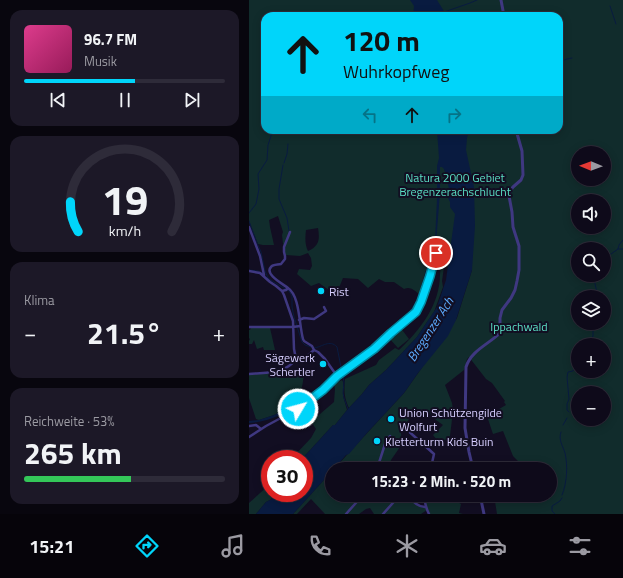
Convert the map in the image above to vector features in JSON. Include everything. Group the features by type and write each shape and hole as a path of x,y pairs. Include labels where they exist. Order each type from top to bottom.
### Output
{"street":[{"path":"501,0 503,12"},
{"path":"471,462 466,438 465,418 465,371 467,361 473,353 499,334 502,310 511,298 519,270 519,246 513,227 509,196 510,191 521,180 523,175 522,151 517,134"},
{"path":"249,227 260,256 264,276"},
{"path":"289,232 284,247 285,256 283,262 281,264 273,265 270,270 275,280 292,292 295,298 299,326 304,342 325,359 337,376"},
{"path":"249,437 305,405 337,376 374,349 418,309 430,276 436,253"},
{"path":"249,271 260,273 269,282 282,291 294,327 293,336 296,359 292,365 282,370 249,374"},
{"path":"282,291 287,289"},
{"path":"299,320 304,318 316,318 326,310 324,307"},
{"path":"249,327 299,326"},
{"path":"296,359 305,358 313,349"},
{"path":"249,426 256,426 261,429"},
{"path":"405,428 434,454 432,462"},
{"path":"379,462 386,441 390,436"},
{"path":"346,514 357,502"},
{"path":"383,514 394,502"},
{"path":"415,502 419,506 425,507"},
{"path":"424,502 429,514"},
{"path":"481,502 483,514"}],"green space":[{"path":"249,0 623,0 623,514 497,514 495,502 557,502 557,462 519,462 513,456 503,431 493,434 487,416 506,405 504,402 505,401 492,383 486,379 469,357 464,370 445,385 452,403 453,411 450,436 440,444 433,435 443,425 429,412 423,415 417,409 411,414 405,428 401,433 402,444 390,462 340,462 404,393 457,318 472,266 444,267 442,281 443,287 434,312 417,337 386,370 369,385 349,408 345,394 345,379 376,365 379,360 395,348 399,350 421,325 433,306 437,296 441,266 438,253 430,257 419,294 410,288 404,289 394,282 385,282 379,279 368,288 358,279 343,278 336,295 319,283 311,286 297,274 299,269 310,270 312,266 311,258 308,253 300,256 286,255 284,252 283,232 278,216 269,220 274,245 258,244 249,221","holes":["318,228 319,236 317,245 308,251 305,239 306,230"]},
{"path":"400,327 409,339 398,348 388,337"},
{"path":"251,328 270,328 275,350 264,350 263,347 257,349 254,340 252,344 249,344 249,330"},
{"path":"289,369 305,374 301,389 293,399 295,404 274,415 259,420 256,419 249,398 249,375 282,372"},
{"path":"342,380 343,382 343,396 347,410 335,425 333,425 310,450 300,450 311,438 316,429 310,420 313,420 334,402 334,384"},
{"path":"325,479 325,502 413,502 420,507 426,507 426,502 458,502 461,504 459,513 463,514 429,514 427,510 421,514 374,514 370,508 359,514 325,514 313,501 313,492"},
{"path":"261,492 261,502 266,502 256,514 249,514 249,503"},
{"path":"304,502 308,502 297,514 293,514"}],"water":[{"path":"410,0 437,0 444,12 413,12 414,6"},
{"name":"Bregenzer Ach","path":"437,134 468,134 466,150 474,187 475,226 472,270 456,320 448,336 404,393 349,454 346,455 340,462 325,462 325,479 313,492 313,450 310,450 333,425 335,425 369,385 386,370 417,337 437,307 446,280 455,214 450,207 450,202 447,196 440,192 436,244 422,294 417,306 411,312 410,310 419,294 435,240 437,166 439,158","holes":["440,167 444,169 451,196 440,191"]},
{"path":"324,383 325,385 311,397 290,410 270,419 249,423 249,421 259,420 274,415 301,401"},
{"path":"266,502 304,502 293,514 256,514"}],"waterway":[{"path":"444,12 477,0"},
{"path":"610,6 616,24"},
{"path":"563,60 572,58"},
{"path":"249,213 256,204 259,189 258,174 267,160 268,145 271,134"},
{"path":"284,163 288,144"},
{"path":"283,165 279,199 287,218 289,231"},
{"path":"249,221 261,252 268,278 289,291 292,296 294,317 302,342 311,347"},
{"path":"611,254 618,249 623,240"},
{"path":"618,249 623,249"},
{"path":"249,270 262,273"},
{"path":"595,282 596,290"},
{"path":"592,338 593,330"},
{"path":"314,348 329,344 337,347 344,382 343,393 348,409"},
{"path":"569,412 567,410 569,399 567,377 568,372 571,371"},
{"path":"563,425 567,418"},
{"path":"561,432 560,440 565,453 567,469 562,495"},
{"path":"555,514 552,511 552,506 562,498"}],"place":[{"name":"Rist","path":"321,291"},
{"name":"Sägewerk Schertler","path":"323,364"},
{"name":"Union Schützengilde Wolfurt","path":"391,419"},
{"name":"Kletterturm Kids Buin","path":"377,441"}],"route":[{"path":"298,409 323,390 337,376 374,349 416,312 420,306 436,253"}],"park label":[{"name":"Natura 2000 Gebiet Bregenzerachschlucht","path":"455,184"},
{"name":"Ippachwald","path":"519,326"}]}
